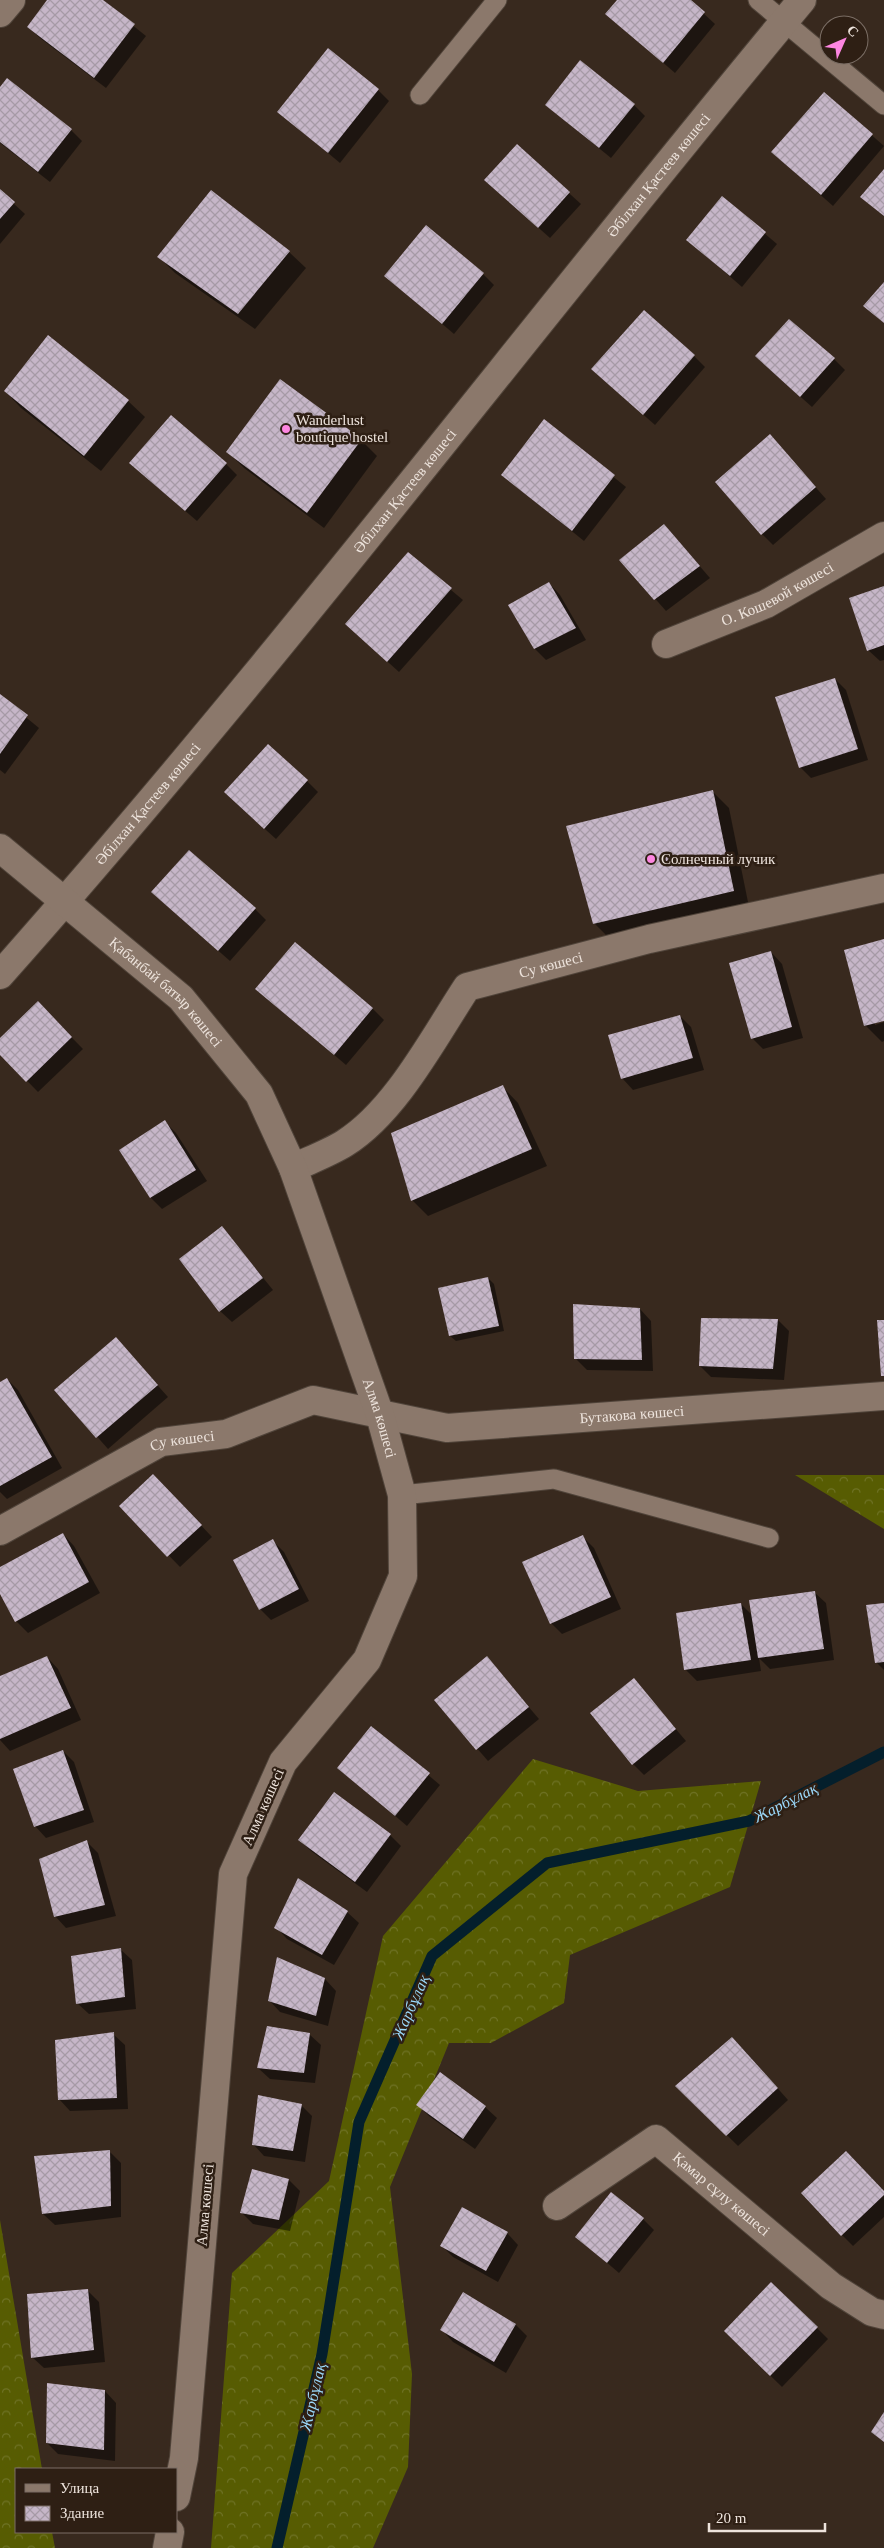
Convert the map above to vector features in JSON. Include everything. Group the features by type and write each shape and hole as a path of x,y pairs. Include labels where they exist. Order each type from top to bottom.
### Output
{"street":[{"path":"0,13 11,0"},
{"name":"Әбілхан Қастеев көшесі","path":"0,975 64,903 253,678 802,0"},
{"name":"О. Кошевой көшесі","path":"666,644 766,604 884,536"},
{"name":"Қабанбай батыр көшесі","path":"0,848 64,903 181,998 259,1094 293,1168"},
{"name":"Су көшесі","path":"293,1168 345,1143 381,1111 393,1098 467,987 649,939 884,888"},
{"name":"Алма көшесі","path":"178,2487 184,2458 233,1874 283,1762 368,1660 403,1576 402,1496 380,1415 293,1168"},
{"name":"Бутакова көшесі","path":"380,1415 447,1428 884,1396"},
{"name":"Су көшесі","path":"0,1532 161,1442 226,1434 313,1400 380,1415"},
{"name":"Қамар сұлу көшесі","path":"557,2206 656,2140 831,2286 872,2312 884,2315"},
{"path":"167,2548 170,2533"}],"lane":[{"path":"420,95 496,0"},
{"path":"758,0 884,105"},
{"path":"402,1496 554,1479 769,1538"}],"green space":[{"path":"795,1475 884,1475 884,1529"},
{"path":"533,1759 638,1791 761,1781 730,1887 570,1955 564,2003 491,2043 449,2043 390,2187 412,2374 408,2467 373,2548 211,2548 232,2273 329,2181 383,1936"},
{"path":"0,2220 42,2468 15,2468 15,2533 52,2533 55,2548 0,2548"}],"building":[{"path":"47,0 103,0 135,24 94,78 27,27"},
{"path":"617,0 691,0 705,12 663,63 605,14"},
{"path":"328,48 379,89 328,153 277,112"},
{"path":"580,60 635,104 599,148 545,105"},
{"path":"7,78 72,129 38,172 0,142 0,87"},
{"path":"824,92 873,134 821,195 771,152"},
{"path":"517,144 570,192 538,228 484,180"},
{"path":"884,169 884,216 860,197"},
{"path":"0,189 15,202 0,219"},
{"path":"211,190 290,251 238,314 157,257"},
{"path":"722,196 766,232 730,276 686,240"},
{"path":"426,225 484,273 442,324 384,276"},
{"path":"884,282 884,323 863,306"},
{"path":"644,310 695,355 643,415 591,369"},
{"path":"789,319 835,358 800,397 755,356"},
{"path":"48,335 129,400 84,456 4,391"},
{"path":"280,379 362,439 307,513 226,452"},
{"path":"171,415 227,463 185,511 129,463"},
{"path":"544,419 615,475 572,531 501,475"},
{"path":"770,434 816,487 761,535 715,482"},
{"path":"664,524 700,566 654,600 619,560"},
{"path":"408,552 452,588 387,662 345,624"},
{"path":"549,582 576,628 534,649 508,605"},
{"path":"884,586 884,645 867,651 849,598"},
{"path":"835,678 858,749 799,768 775,697"},
{"path":"0,694 28,715 0,754"},
{"path":"268,744 308,780 264,829 224,792"},
{"name":"Солнечный лучик","path":"713,790 734,891 593,924 566,826"},
{"path":"189,850 256,908 218,951 151,892"},
{"path":"884,939 884,1021 864,1026 844,950"},
{"path":"295,942 373,1008 334,1055 255,989"},
{"path":"771,951 792,1027 751,1039 729,963"},
{"path":"38,1001 72,1037 26,1082 0,1055 0,1038"},
{"path":"680,1015 693,1058 621,1079 608,1035"},
{"path":"503,1085 532,1149 411,1201 391,1133"},
{"path":"165,1120 196,1170 150,1198 119,1150"},
{"path":"222,1226 263,1278 219,1312 179,1259"},
{"path":"488,1277 499,1326 449,1336 438,1288"},
{"path":"573,1304 640,1308 642,1360 574,1359"},
{"path":"701,1318 778,1319 773,1369 699,1366"},
{"path":"877,1320 884,1320 884,1376 881,1376"},
{"path":"116,1337 158,1385 96,1438 54,1390"},
{"path":"7,1378 52,1457 0,1486 0,1382"},
{"path":"153,1474 202,1525 167,1557 119,1506"},
{"path":"63,1533 89,1582 15,1622 0,1594 0,1567"},
{"path":"583,1535 611,1597 550,1624 522,1562"},
{"path":"273,1539 299,1589 259,1610 233,1560"},
{"path":"815,1591 824,1649 758,1658 749,1600"},
{"path":"741,1603 751,1660 684,1670 676,1613"},
{"path":"884,1603 884,1662 875,1663 866,1605"},
{"path":"47,1656 71,1708 0,1739 0,1676"},
{"path":"487,1656 529,1707 476,1750 434,1700"},
{"path":"634,1678 676,1729 632,1765 590,1713"},
{"path":"371,1726 430,1773 395,1816 337,1768"},
{"path":"63,1750 84,1810 34,1827 13,1769"},
{"path":"334,1792 391,1834 355,1882 298,1840"},
{"path":"87,1840 105,1905 54,1917 39,1859"},
{"path":"298,1878 348,1911 322,1955 274,1928"},
{"path":"121,1948 125,1997 76,2004 71,1956"},
{"path":"277,1957 325,1978 316,2016 268,2001"},
{"path":"267,2026 310,2033 304,2073 257,2068"},
{"path":"114,2032 117,2098 58,2100 55,2040"},
{"path":"732,2037 778,2088 726,2136 675,2086"},
{"path":"440,2072 486,2106 463,2139 416,2105"},
{"path":"258,2095 302,2104 293,2151 252,2145"},
{"path":"110,2150 111,2206 42,2214 34,2156"},
{"path":"846,2151 884,2191 884,2195 841,2236 801,2193"},
{"path":"252,2169 289,2179 279,2220 240,2213"},
{"path":"611,2192 644,2218 607,2263 575,2237"},
{"path":"462,2207 508,2232 486,2271 440,2246"},
{"path":"771,2282 818,2327 770,2376 724,2331"},
{"path":"88,2289 94,2350 31,2358 27,2294"},
{"path":"463,2292 516,2324 494,2362 440,2330"},
{"path":"47,2383 105,2390 104,2450 46,2443"},
{"path":"884,2412 884,2442 871,2432"}],"waterway":[{"name":"Жарбұлақ","path":"277,2548 322,2354 359,2122 432,1956 547,1863 749,1821 884,1752"}],"place":[{"name":"Wanderlust boutique hostel","path":"286,429"},
{"name":"Солнечный лучик","path":"651,859"}]}
